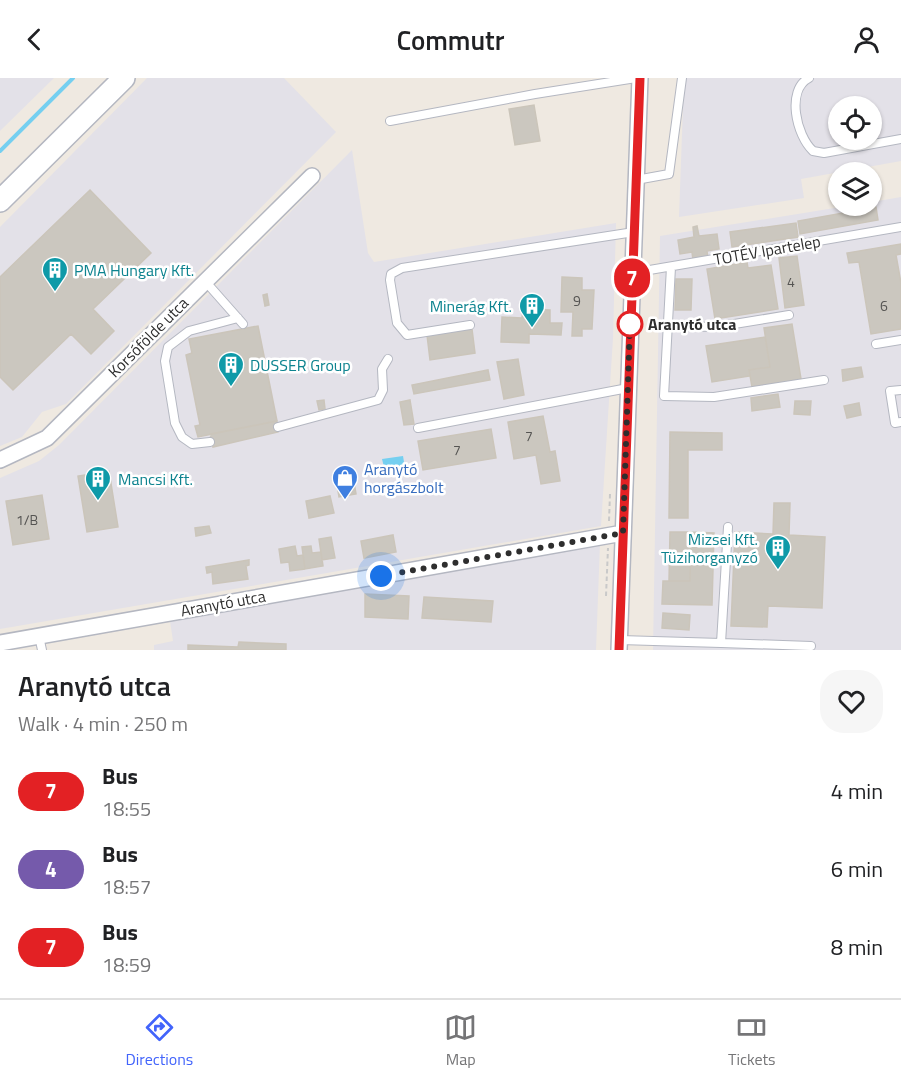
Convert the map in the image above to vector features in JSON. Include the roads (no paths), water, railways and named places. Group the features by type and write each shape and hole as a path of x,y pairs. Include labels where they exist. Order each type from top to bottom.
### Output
{"main road":[{"path":"0,201 124,78"}],"street":[{"path":"619,645 638,78"},
{"name":"Korsófölde utca","path":"0,460 46,438 312,176"},
{"name":"Aranytó utca","path":"0,643 41,643 623,533"}],"lane":[{"path":"390,121 535,94 638,78"},
{"path":"636,180 669,174 682,78"},
{"path":"809,78 798,88 795,103 803,136 813,150 824,153 901,139"},
{"name":"TOTÉV Ipartelep","path":"632,273 901,227"},
{"path":"470,325 407,335 397,323 391,274 402,268 634,232"},
{"path":"671,267 664,396 714,397 824,380"},
{"path":"205,280 241,321 182,335 172,341 166,354 178,430 192,444 210,442"},
{"path":"668,326 716,327 789,315"},
{"path":"876,344 901,340"},
{"path":"278,427 375,402 383,393 382,369 388,359"},
{"path":"418,428 628,388"},
{"path":"901,390 890,391 895,423 901,422"},
{"path":"721,643 728,527"},
{"path":"619,645 721,643 811,646"}],"water":[{"path":"403,456 405,468 385,471 382,459"}],"waterway":[{"path":"0,151 73,78"}],"place":[{"name":"PMA Hungary Kft.","path":"55,293"},
{"name":"Aranytó utca","path":"630,324"},
{"name":"Minerág Kft.","path":"532,329"},
{"name":"DUSSER Group","path":"231,388"},
{"name":"Aranytó horgászbolt","path":"345,501"},
{"name":"Mancsi Kft.","path":"98,502"},
{"name":"Mizsei Kft. Tüzihorganyzó","path":"778,571"}]}
